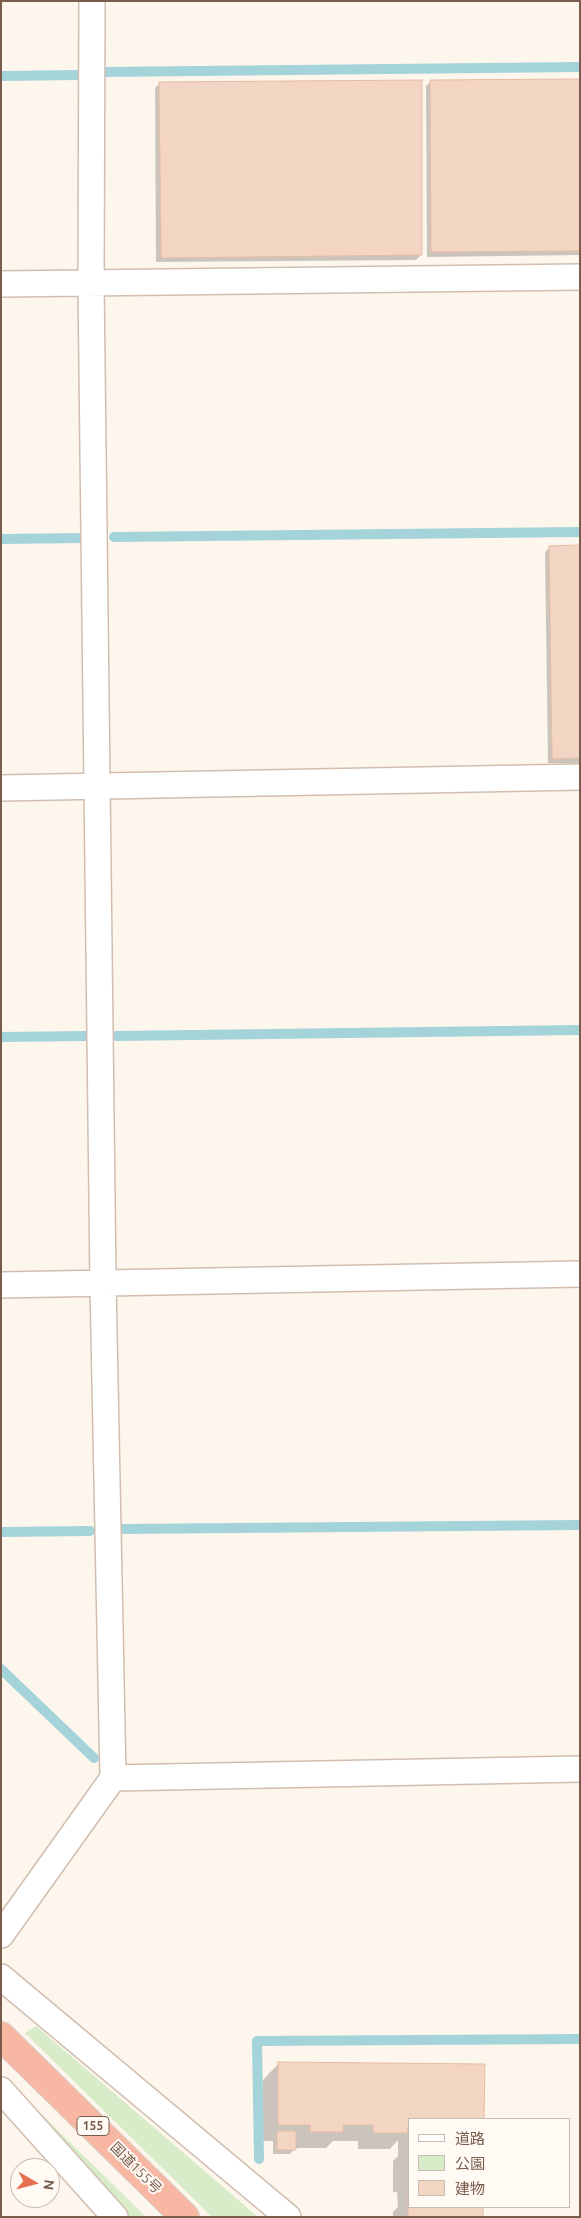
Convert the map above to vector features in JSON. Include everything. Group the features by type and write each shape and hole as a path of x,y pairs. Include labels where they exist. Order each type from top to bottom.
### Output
{"highway":[{"name":"国道155号","path":"1,2036 185,2217"}],"street":[{"path":"1,1935 113,1778 103,1283 97,786 92,283 92,1"},
{"path":"1,284 580,277"},
{"path":"1,788 580,777"},
{"path":"1,1285 580,1274"},
{"path":"113,1778 580,1769"},
{"path":"1,1977 288,2217"},
{"path":"1,2090 114,2217"}],"green space":[{"path":"36,2026 258,2217 212,2217 25,2033"},
{"path":"31,2104 146,2217 127,2217 25,2106"}],"building":[{"path":"580,79 580,251 431,252 430,80"},
{"path":"422,80 422,255 161,258 159,82"},
{"path":"580,545 580,758 552,759 549,546"},
{"path":"278,2062 485,2064 484,2118 408,2118 407,2133 373,2133 373,2125 343,2125 343,2132 310,2132 310,2125 278,2125"},
{"path":"277,2131 296,2131 296,2150 277,2150"},
{"path":"408,2208 483,2208 483,2217 408,2217"}],"waterway":[{"path":"103,72 580,67"},
{"path":"1,76 78,75"},
{"path":"114,537 580,532"},
{"path":"1,539 83,538"},
{"path":"116,1036 580,1030"},
{"path":"1,1037 87,1036"},
{"path":"122,1529 580,1525"},
{"path":"1,1532 90,1531"},
{"path":"1,1669 94,1758"},
{"path":"259,2159 257,2041 580,2039"}]}
